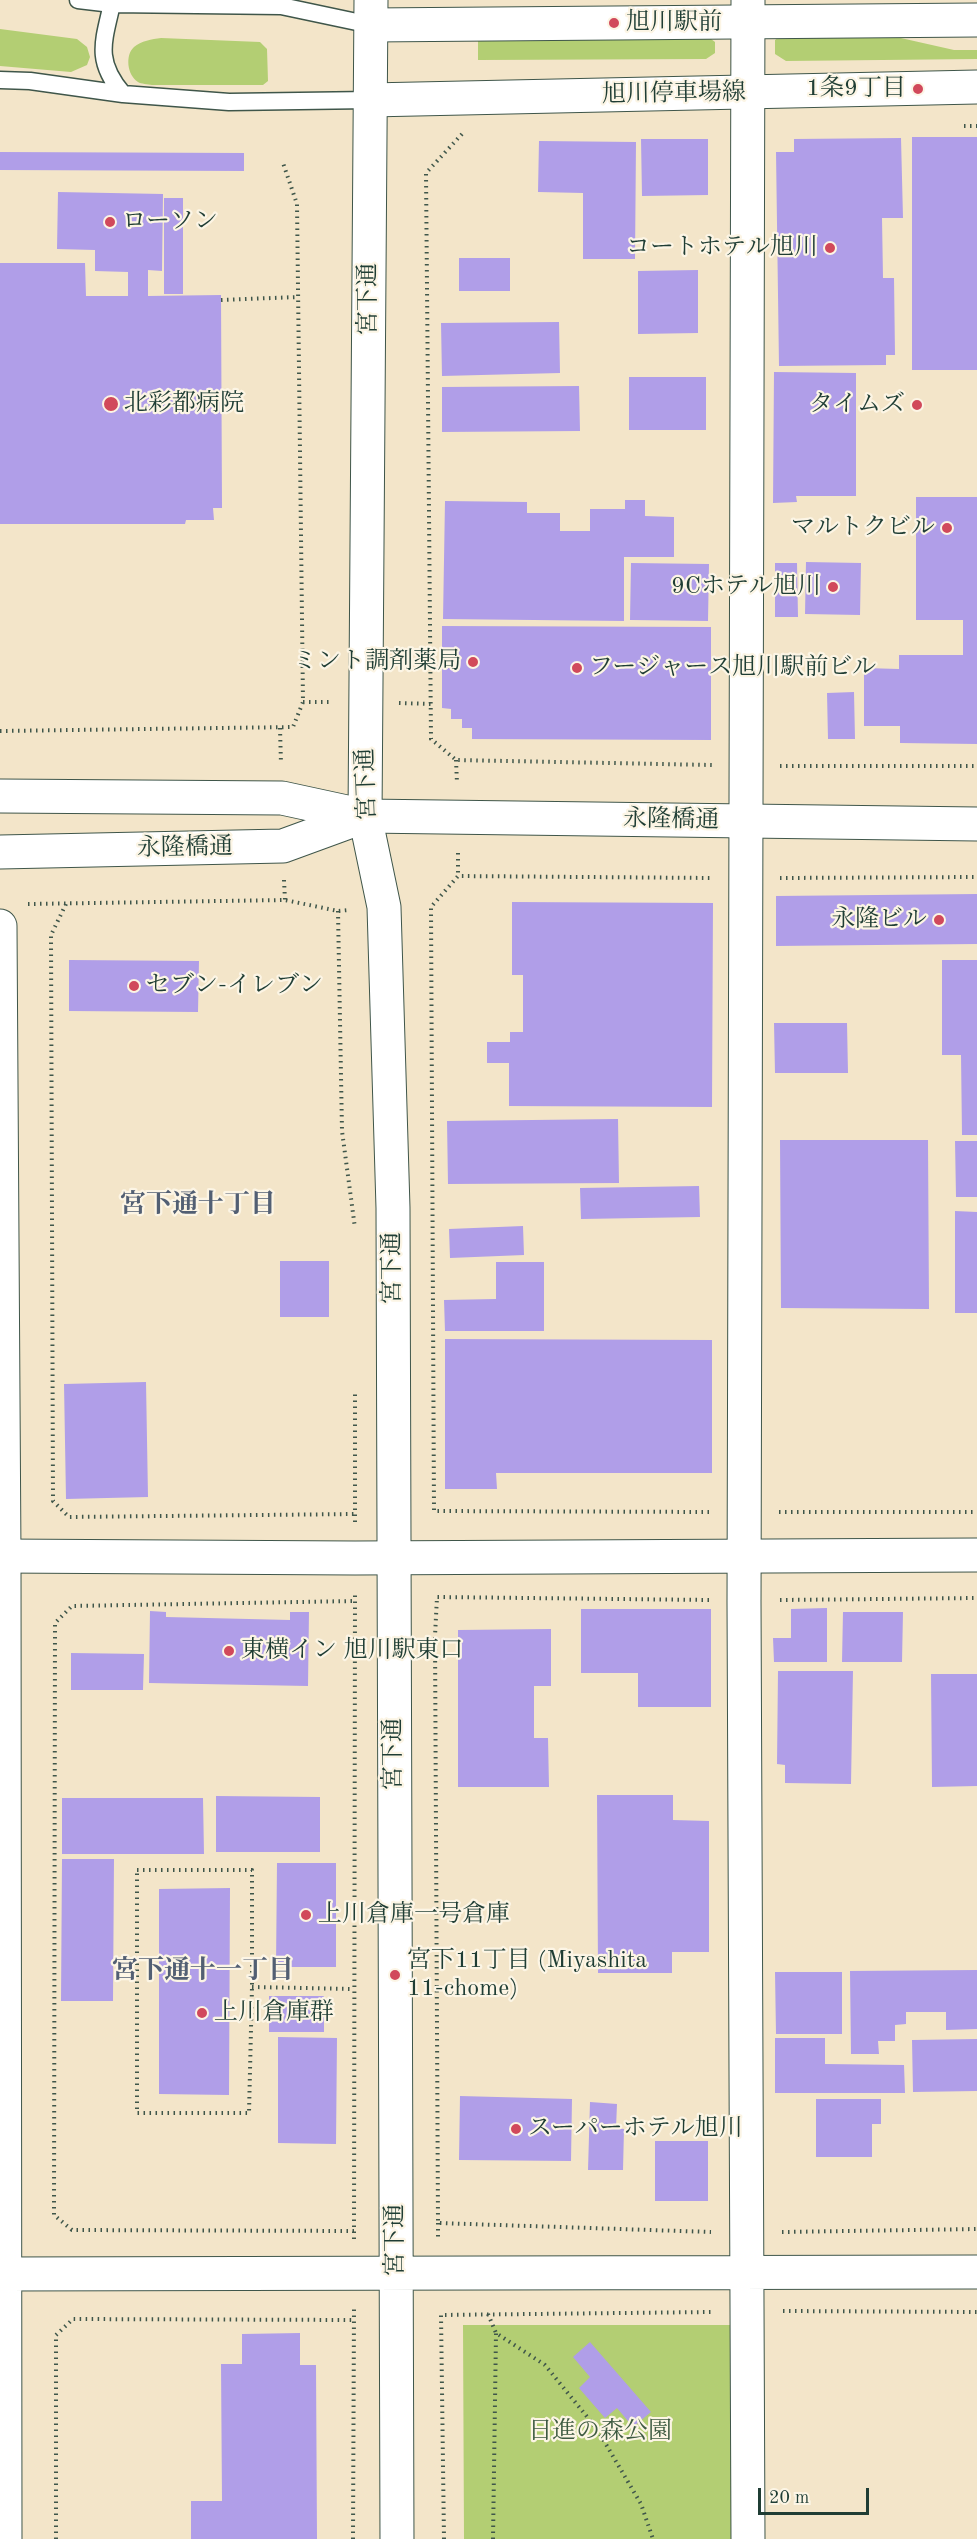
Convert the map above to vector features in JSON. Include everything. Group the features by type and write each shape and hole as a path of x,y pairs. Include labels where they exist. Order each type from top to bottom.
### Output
{"street":[{"path":"371,12 748,11 977,20"},
{"path":"748,11 744,1512 748,2539"},
{"name":"宮下通","path":"371,12 365,816 384,907 393,1208 397,2539"},
{"name":"旭川停車場線","path":"370,100 977,87"},
{"name":"永隆橋通","path":"0,796 282,798 365,816 977,824"},
{"name":"永隆橋通","path":"0,852 283,846 365,816"},
{"path":"5,2539 2,2274 2,1556 11,915"},
{"path":"2,1556 394,1558 977,1555"},
{"path":"2,2274 977,2272"}],"lane":[{"path":"78,0 112,4 281,6 371,12"},
{"path":"112,4 103,59 110,78 123,94"},
{"path":"0,81 30,81 123,94 229,102 370,100"}],"path":[{"path":"456,759 431,739 426,173 462,134"},
{"path":"0,731 293,727 303,702 297,204 283,163"},
{"path":"221,300 298,297"},
{"path":"977,877 745,879 458,876 431,907 434,1511 977,1512"},
{"path":"11,915 66,904 285,900 338,911 342,1131 355,1230"},
{"path":"66,904 51,935 53,1501 69,1517 355,1514"},
{"path":"353,2539 355,1384"},
{"path":"977,1598 744,1600 437,1597 435,1636 438,2223 746,2233 977,2229"},
{"path":"354,2231 72,2230 54,2215 54,2156 55,1623 72,1606 355,1601"},
{"path":"137,1870 252,1870 252,1987 249,2113 137,2113 137,1870"},
{"path":"252,1987 354,1989"},
{"path":"444,2539 441,2315 747,2311 977,2312"},
{"path":"488,2314 496,2333 494,2539"},
{"path":"56,2539 56,2335 73,2319 354,2320"},
{"path":"496,2333 545,2365 597,2429 641,2504 652,2539"}],"green space":[{"path":"0,29 77,39 87,47 90,57 87,65 71,72 0,66"},
{"path":"785,33 883,34 954,50 977,50 977,59 786,61 775,54 775,40"},
{"path":"707,36 715,42 715,53 706,59 478,60 478,37"},
{"path":"161,38 260,42 267,49 268,81 263,85 139,83 131,75 128,65 129,55 137,45"},
{"name":"日進の森公園","path":"463,2325 735,2325 736,2539 464,2539"}],"building":[{"path":"912,137 977,137 977,370 912,370"},
{"name":"コートホテル旭川","path":"901,138 903,218 882,218 883,278 894,278 895,355 886,355 886,365 779,366 776,152 794,152 794,139"},
{"path":"641,139 708,139 708,195 642,196"},
{"path":"539,141 636,142 635,259 583,259 583,193 538,192"},
{"path":"0,152 244,153 244,171 0,170"},
{"name":"北彩都病院","path":"58,192 163,194 162,271 148,270 148,296 221,295 222,508 213,508 214,520 186,520 185,524 0,524 0,263 85,263 86,296 128,296 128,272 95,271 95,250 57,249"},
{"path":"164,198 183,198 183,294 164,294"},
{"path":"459,258 510,258 510,291 459,291"},
{"path":"698,270 698,333 638,334 638,271"},
{"path":"559,322 560,373 442,376 441,323"},
{"path":"774,372 856,373 856,496 796,496 797,502 773,503"},
{"path":"629,377 706,377 706,430 629,430"},
{"path":"579,386 580,431 442,432 442,387"},
{"path":"916,497 977,497 977,744 900,743 900,726 864,726 864,668 899,669 899,655 963,655 963,620 916,620"},
{"path":"625,500 645,500 645,516 674,517 674,557 624,557 624,621 443,619 445,501 527,502 527,513 560,513 560,531 590,531 590,509 625,509"},
{"path":"806,562 861,563 860,615 805,614"},
{"path":"631,563 709,564 708,621 630,620"},
{"path":"775,563 797,563 798,617 775,617"},
{"name":"フージャース旭川駅前ビル","path":"442,626 711,627 711,740 472,739 472,728 462,728 462,719 451,719 451,709 442,708"},
{"path":"854,692 855,739 828,739 827,693"},
{"path":"977,894 977,944 776,946 776,896"},
{"path":"512,902 713,903 712,1107 509,1106 509,1063 487,1063 487,1042 510,1042 510,1032 523,1032 523,975 512,975"},
{"name":"セブン-イレブン","path":"69,960 199,961 198,1012 69,1011"},
{"path":"942,960 977,960 977,1135 962,1135 961,1055 942,1055"},
{"path":"774,1023 847,1023 848,1073 775,1073"},
{"path":"618,1119 619,1183 448,1184 447,1121"},
{"path":"780,1140 928,1140 929,1309 781,1308"},
{"path":"955,1141 977,1141 977,1197 956,1197"},
{"path":"699,1186 700,1217 581,1219 580,1188"},
{"path":"955,1211 977,1212 977,1313 955,1313"},
{"path":"523,1226 524,1255 450,1258 449,1229"},
{"path":"280,1261 329,1261 329,1317 280,1317"},
{"path":"496,1262 544,1262 544,1331 445,1331 444,1300 496,1299"},
{"path":"445,1339 712,1340 712,1473 496,1473 497,1489 445,1489"},
{"path":"146,1382 148,1497 66,1499 64,1384"},
{"path":"827,1608 827,1662 774,1662 773,1638 791,1638 791,1609"},
{"path":"581,1609 711,1609 711,1707 638,1707 638,1673 581,1673"},
{"name":"東横イン 旭川駅東口","path":"150,1611 166,1612 166,1617 290,1620 290,1612 309,1612 308,1686 149,1683"},
{"path":"843,1612 903,1612 902,1662 842,1662"},
{"path":"551,1629 551,1686 534,1686 534,1738 548,1738 549,1787 458,1787 458,1630"},
{"path":"71,1653 144,1654 143,1690 71,1690"},
{"path":"778,1671 853,1671 851,1784 785,1783 785,1765 777,1764"},
{"path":"931,1674 977,1674 977,1786 932,1787"},
{"path":"597,1795 673,1795 673,1820 709,1821 709,1952 672,1952 672,1973 598,1973"},
{"path":"216,1796 320,1797 320,1852 216,1852"},
{"path":"62,1798 203,1798 204,1854 62,1854"},
{"path":"62,1859 114,1859 113,2001 61,2001"},
{"name":"上川倉庫一号倉庫","path":"277,1863 336,1863 336,1967 276,1967"},
{"path":"230,1888 229,2095 159,2094 159,1889"},
{"path":"977,1970 977,2029 946,2030 946,2012 906,2012 906,2024 895,2025 895,2041 878,2041 879,2054 851,2054 850,1971"},
{"path":"775,1972 842,1972 842,2034 776,2034"},
{"path":"269,1996 324,1996 324,2032 269,2032"},
{"path":"278,2037 337,2038 336,2144 278,2143"},
{"path":"775,2038 825,2038 825,2064 904,2065 905,2093 775,2093"},
{"path":"977,2039 977,2091 913,2092 912,2040"},
{"name":"スーパーホテル旭川","path":"460,2096 572,2099 571,2161 459,2160"},
{"path":"816,2099 881,2099 881,2124 872,2124 872,2157 816,2157"},
{"path":"590,2102 617,2104 616,2128 624,2129 623,2170 588,2170"},
{"path":"655,2141 708,2141 708,2201 655,2201"},
{"path":"300,2333 300,2365 316,2365 317,2539 191,2539 191,2501 222,2501 221,2364 242,2364 242,2334"},
{"path":"590,2342 651,2412 633,2427 617,2408 605,2418 579,2388 590,2377 573,2357"}],"place":[{"name":"旭川駅前","path":"614,23"},
{"name":"1条9丁目","path":"918,89"},
{"name":"ローソン","path":"110,222"},
{"name":"コートホテル旭川","path":"830,248"},
{"name":"北彩都病院","path":"111,404"},
{"name":"タイムズ","path":"917,405"},
{"name":"マルトクビル","path":"947,528"},
{"name":"9Cホテル旭川","path":"833,587"},
{"name":"ミント調剤薬局","path":"473,662"},
{"name":"フージャース旭川駅前ビル","path":"577,668"},
{"name":"永隆ビル","path":"939,920"},
{"name":"セブン-イレブン","path":"134,986"},
{"name":"東横イン 旭川駅東口","path":"229,1651"},
{"name":"上川倉庫一号倉庫","path":"306,1915"},
{"name":"宮下11丁目 (Miyashita 11-chome)","path":"395,1975"},
{"name":"上川倉庫群","path":"202,2013"},
{"name":"スーパーホテル旭川","path":"516,2129"}],"district":[{"name":"宮下通十丁目","path":"198,1205"},
{"name":"宮下通十一丁目","path":"203,1971"}]}
